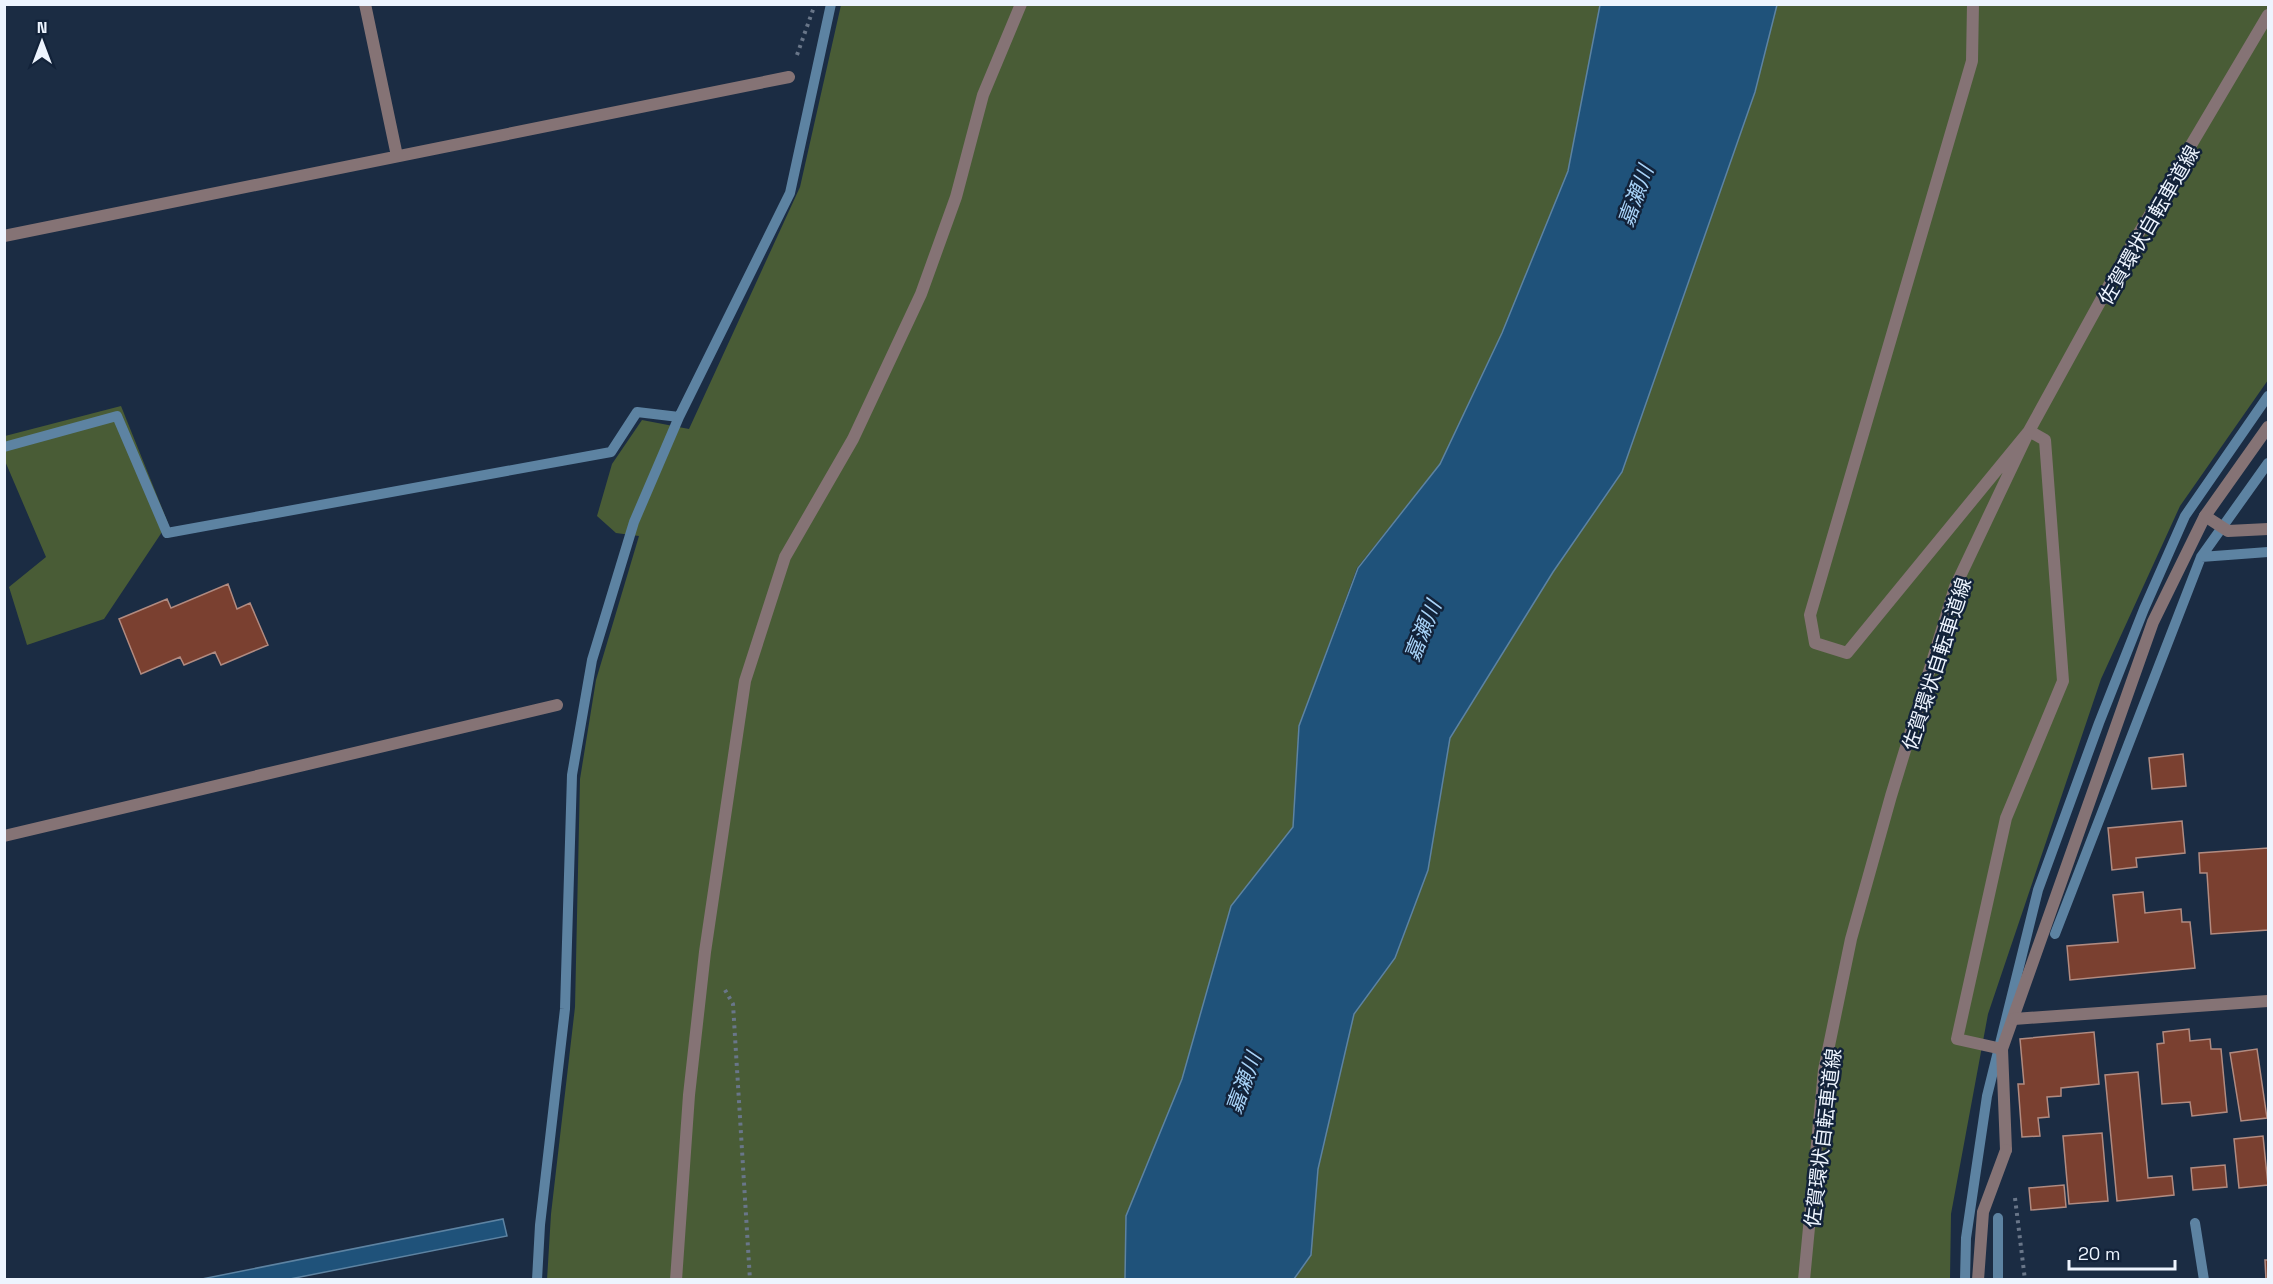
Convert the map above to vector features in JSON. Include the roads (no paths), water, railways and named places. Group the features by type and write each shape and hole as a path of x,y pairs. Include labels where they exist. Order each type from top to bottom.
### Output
{"street":[{"path":"365,4 397,156"},
{"path":"676,1280 689,1095 705,952 745,681 785,557 853,439 921,294 956,197 983,95 1021,4"},
{"path":"1973,4 1972,61 1810,615 1815,643 1847,653 2029,431"},
{"path":"1804,1280 1824,1070 1851,939 1955,587 2029,431 2123,260 2268,15"},
{"path":"4,236 789,77"},
{"path":"1977,1280 1983,1212 2006,1150 2002,1049 2153,622 2205,516 2268,427"},
{"path":"2002,1049 1958,1039 2006,818 2063,681 2045,440 2029,431"},
{"path":"2205,516 2228,531 2268,529"},
{"path":"4,836 557,705"},
{"path":"2014,1019 2268,1001"}],"water":[{"name":"嘉瀬川","path":"1600,5 1777,5 1755,92 1622,472 1553,572 1450,738 1428,870 1395,958 1354,1014 1318,1169 1311,1255 1294,1279 1125,1279 1126,1216 1182,1079 1231,906 1293,827 1299,726 1358,568 1440,464 1502,333 1568,171"},
{"path":"503,1219 507,1236 290,1279 202,1279"}],"waterway":[{"path":"537,1280 540,1225 565,1009 572,775 592,660 634,522 679,417 790,193 831,4"},
{"path":"1965,1280 1966,1238 1987,1096 2038,890 2099,723 2144,609 2185,516 2268,396"},
{"path":"4,447 117,416 167,533 611,452 637,412 679,417"},
{"path":"2055,934 2201,557 2268,463"},
{"path":"2201,557 2268,552"},
{"path":"1998,1218 1998,1280"},
{"path":"2195,1223 2204,1280"}]}
